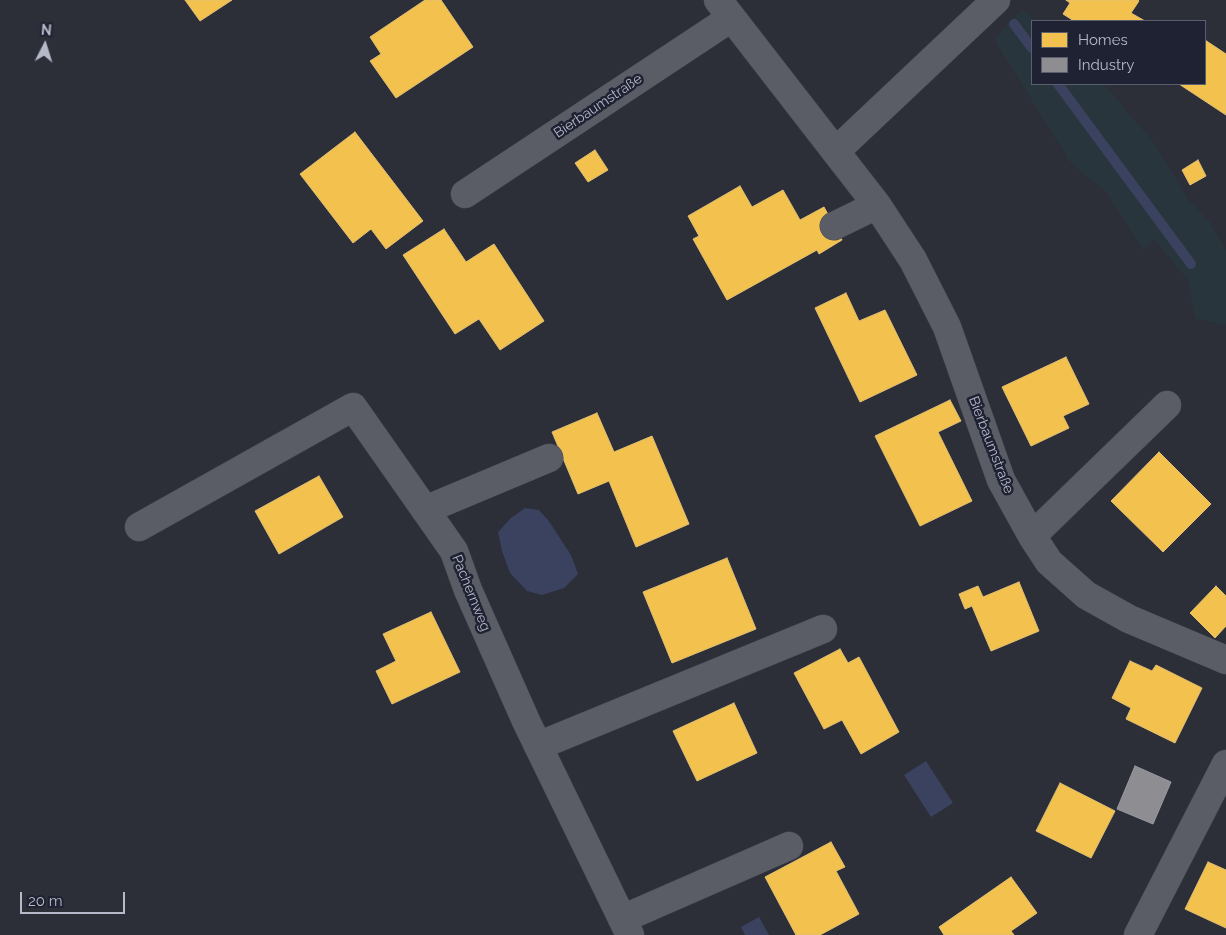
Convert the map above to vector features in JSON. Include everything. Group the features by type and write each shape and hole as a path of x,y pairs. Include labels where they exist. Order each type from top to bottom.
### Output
{"street":[{"path":"836,151 996,0"},
{"name":"Bierbaumstraße","path":"465,194 724,9 877,205 913,260 947,327 1001,480 1048,562 1086,595 1129,619 1226,660"},
{"path":"834,226 877,205"},
{"path":"1032,536 1167,405"},
{"name":"Pachernweg","path":"139,527 353,406 454,551 472,599 538,746 626,927"},
{"path":"425,510 549,458"},
{"path":"538,746 823,629"},
{"path":"1138,935 1226,764"},
{"path":"626,927 789,846"}],"shaded area":[{"path":"1022,9 1035,20 1031,20 1031,85 1105,85 1155,144 1190,202 1210,222 1226,251 1226,325 1195,318 1188,280 1154,240 1143,250 1107,193 1070,162 994,39"}],"water":[{"path":"525,508 539,510 548,520 571,555 578,574 564,588 542,595 527,591 510,573 498,532 511,518"},
{"path":"926,761 953,803 931,817 904,775"},
{"path":"759,917 769,935 745,935 741,927"}],"building: Homes":[{"path":"185,0 232,0 200,21"},
{"path":"425,0 441,0 473,47 396,98 370,61 381,54 370,37"},
{"path":"1066,0 1138,0 1131,13 1143,20 1072,20 1063,14 1070,3"},
{"path":"1206,41 1226,54 1226,115 1181,85 1206,85"},
{"path":"355,132 423,221 386,249 371,229 353,243 300,174"},
{"path":"595,150 608,170 588,182 575,163"},
{"path":"1198,160 1206,176 1190,185 1182,170"},
{"path":"740,186 752,207 783,190 800,220 824,207 842,240 819,254 817,250 727,300 693,239 699,236 688,216"},
{"path":"444,229 466,262 494,244 544,321 500,350 479,319 455,334 403,255"},
{"path":"846,293 859,321 885,310 917,375 860,402 815,308"},
{"path":"1066,357 1089,404 1063,416 1069,428 1031,446 1002,387"},
{"path":"950,400 961,421 938,432 972,501 920,526 875,436"},
{"path":"597,413 614,452 652,436 689,524 636,547 609,481 578,494 552,432"},
{"path":"1159,452 1211,504 1163,552 1111,501"},
{"path":"319,476 343,517 279,554 255,511"},
{"path":"727,558 756,629 672,663 643,592"},
{"path":"1019,582 1039,631 991,651 972,606 965,609 959,594 978,586 983,597"},
{"path":"1216,586 1226,596 1226,626 1215,638 1190,613"},
{"path":"431,612 460,672 392,704 376,671 396,661 383,634"},
{"path":"840,649 848,663 859,657 899,732 861,754 842,720 824,729 794,673"},
{"path":"1130,661 1152,671 1156,665 1202,688 1175,743 1126,719 1131,708 1112,698"},
{"path":"734,703 757,753 697,781 673,731"},
{"path":"1060,783 1115,811 1091,858 1036,831"},
{"path":"831,842 845,867 836,871 859,914 820,935 796,935 765,877"},
{"path":"1208,862 1226,870 1226,928 1185,909"},
{"path":"1011,877 1037,913 1011,931 1014,935 944,935 939,927"}],"building: Industry":[{"path":"1135,766 1171,782 1153,824 1117,809"}],"waterway":[{"path":"1014,24 1031,47"},
{"path":"1059,85 1191,264"}]}
